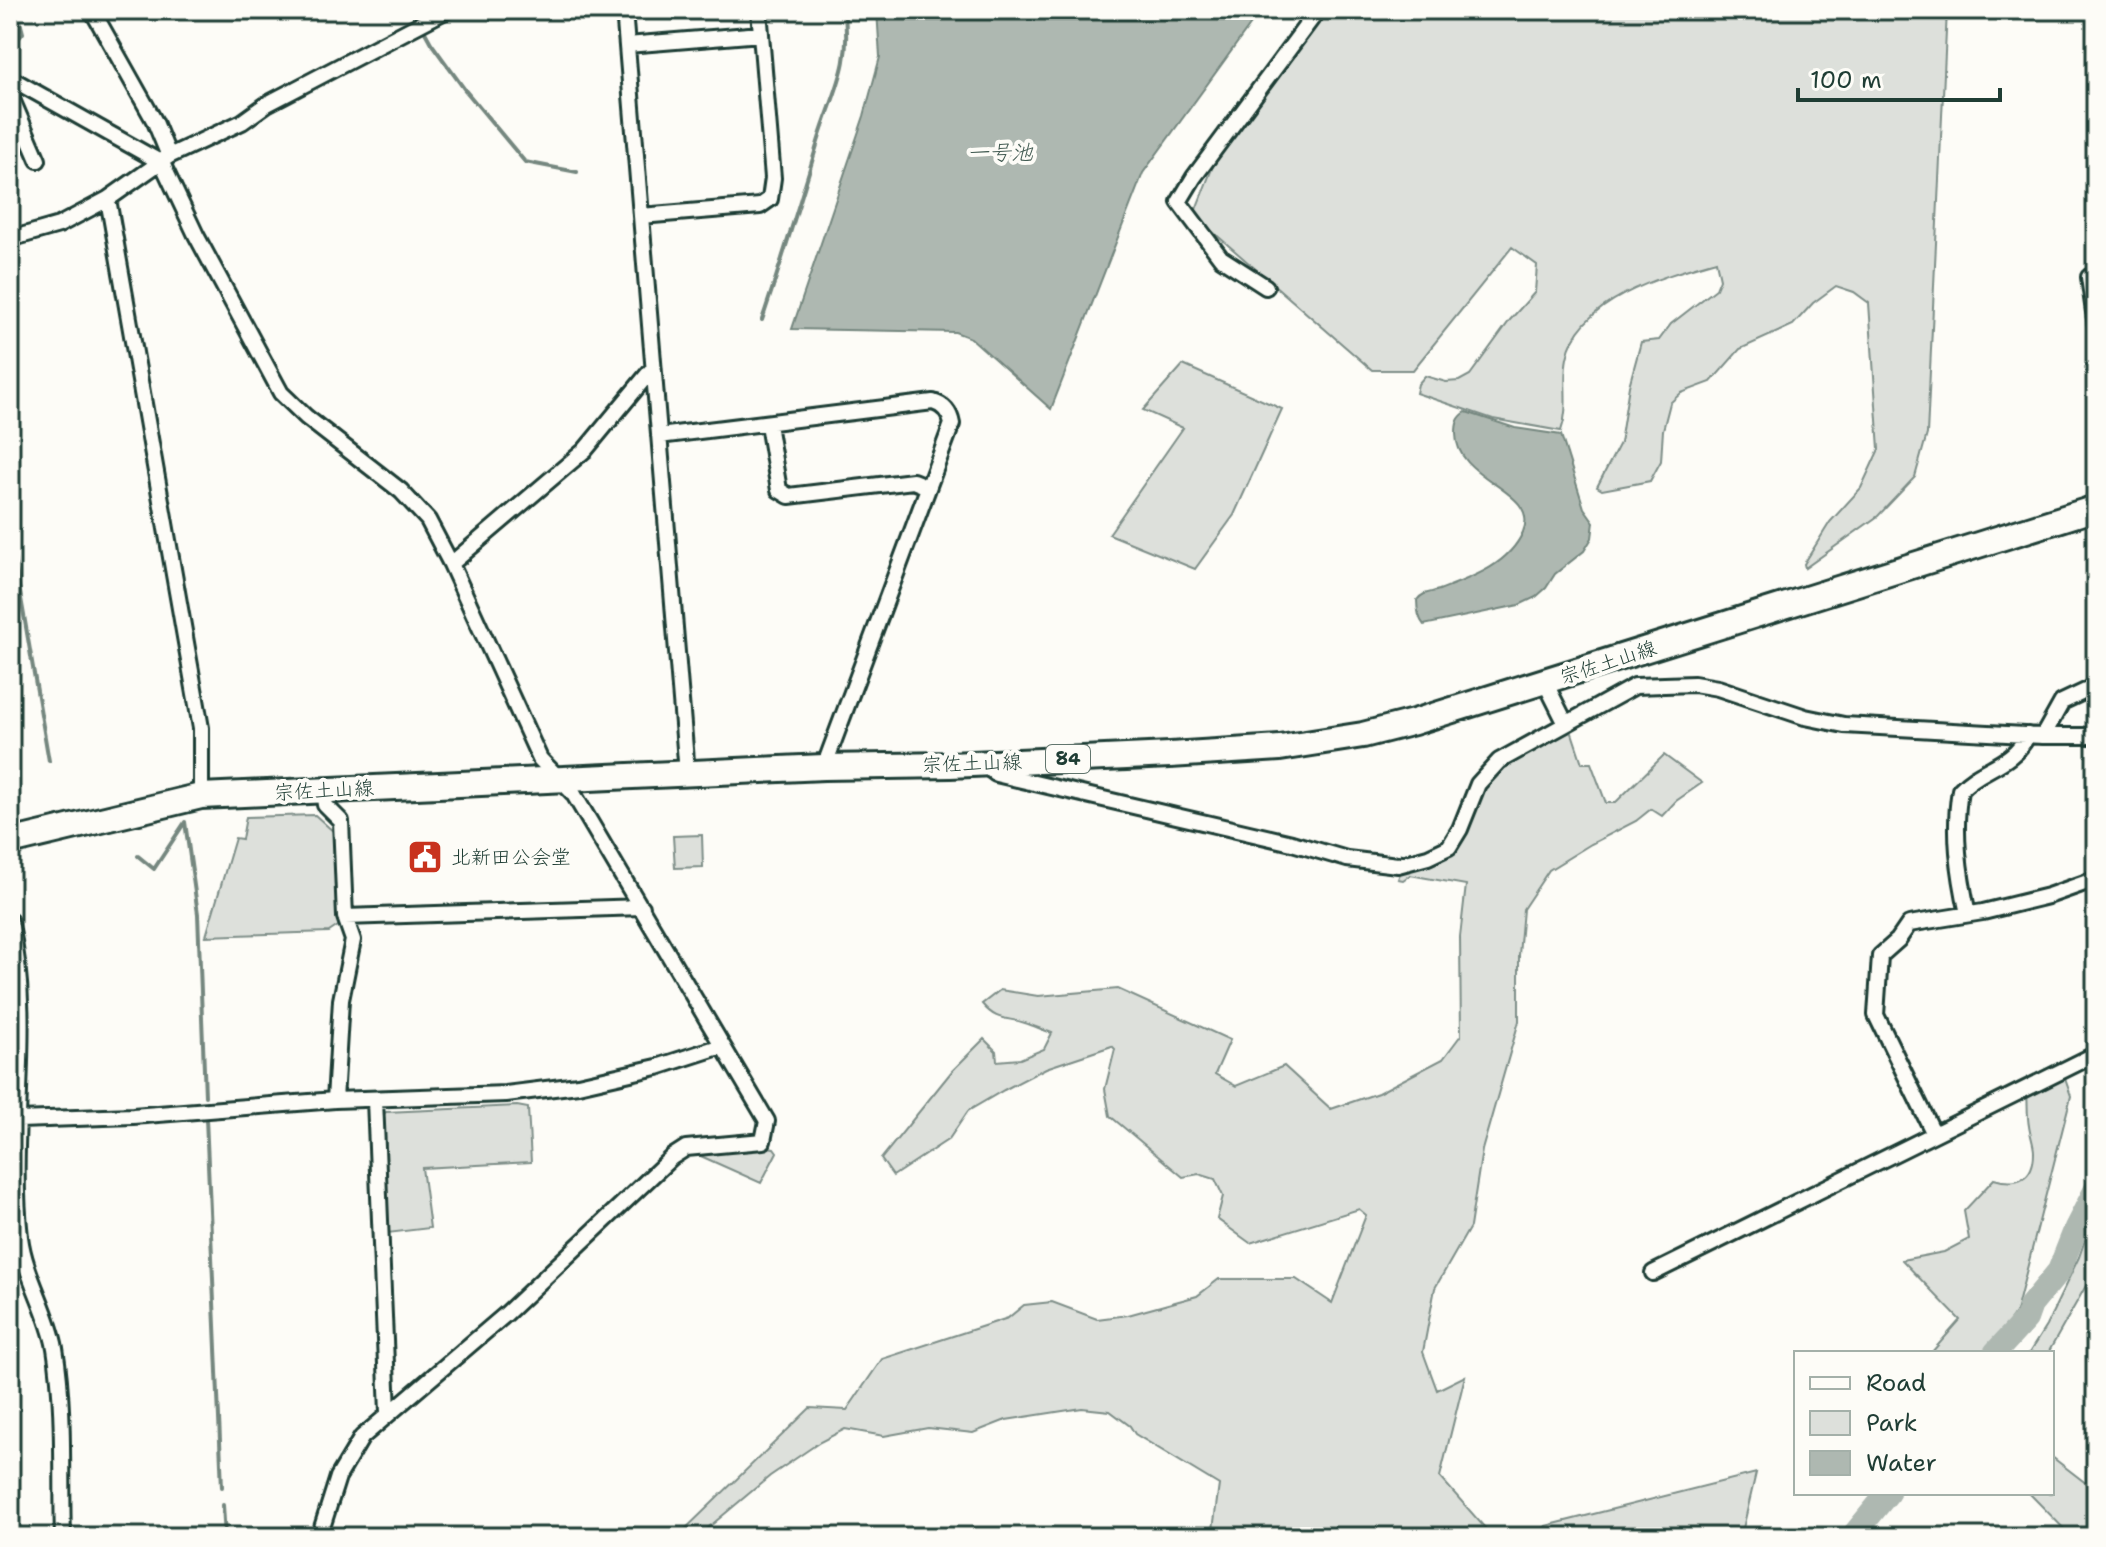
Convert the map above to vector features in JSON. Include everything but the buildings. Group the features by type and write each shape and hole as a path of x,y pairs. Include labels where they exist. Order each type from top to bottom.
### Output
{"main road":[{"name":"宗佐土山線","path":"10,842 201,796 1280,748 1363,735 1545,682 2096,508"}],"street":[{"path":"92,10 155,122 165,160 196,235 281,393 306,417 415,504 428,520 540,759 573,793 767,1121 763,1141 686,1148 672,1157 518,1304 388,1412 362,1437 338,1477 319,1537"},
{"path":"10,239 59,225 108,199 165,160 242,122 267,104 447,10"},
{"path":"624,10 687,773"},
{"path":"641,216 760,206 770,199 773,178 759,10"},
{"path":"1266,287 1221,258 1179,202 1194,177 1318,10"},
{"path":"627,45 761,34"},
{"path":"10,78 165,160"},
{"path":"10,95 38,160"},
{"path":"108,199 201,728 201,796"},
{"path":"2096,276 2089,277 2096,326"},
{"path":"451,564 585,450 653,368"},
{"path":"659,436 937,403 950,416 952,424 824,767"},
{"path":"768,424 779,490 789,496 913,481 928,487"},
{"path":"1545,682 1565,722"},
{"path":"981,762 996,774 1292,843 1347,859 1398,865 1428,857 1449,847 1460,829 1478,784 1499,761 1635,686 1694,684 1718,688 1805,717 1844,725 2035,736 2096,736"},
{"path":"1968,914 1958,859 1960,790 2002,764 2035,736 2062,702 2096,686"},
{"path":"323,790 325,805 341,821 345,917 353,940 341,1000 335,1100"},
{"path":"1934,1134 1876,1015 1880,956 1898,940 1909,924 2048,896 2096,879"},
{"path":"345,917 642,907"},
{"path":"10,921 19,960 15,1236 55,1349 63,1537"},
{"path":"19,1120 133,1116 335,1100 506,1094 578,1085 657,1067 722,1046"},
{"path":"1653,1273 2096,1054"},
{"path":"375,1100 388,1412"}],"green space":[{"path":"1328,10 1947,10 1927,434 1915,477 1878,516 1805,568 1804,564 1830,522 1861,488 1879,449 1869,303 1854,292 1836,286 1813,303 1793,325 1740,349 1711,382 1681,393 1670,403 1663,430 1661,461 1650,481 1602,490 1597,487 1620,443 1629,386 1641,342 1659,340 1671,324 1716,289 1720,279 1716,261 1650,282 1606,305 1588,320 1575,337 1567,358 1565,413 1561,431 1493,419 1416,393 1418,384 1425,376 1446,382 1459,381 1470,375 1510,320 1535,292 1537,265 1512,247 1413,370 1372,370 1205,225 1195,212 1215,161"},
{"path":"1183,365 1282,409 1234,515 1195,569 1109,534 1183,428 1143,410"},
{"path":"1569,724 1582,763 1591,763 1606,803 1615,803 1664,755 1702,783 1676,801 1662,816 1651,809 1636,821 1549,870 1523,909 1519,1021 1482,1150 1470,1227 1435,1288 1423,1352 1437,1390 1465,1376 1440,1477 1493,1537 1212,1537 1219,1485 1135,1434 1130,1426 1110,1411 1082,1408 1006,1420 973,1433 928,1428 884,1436 845,1429 770,1476 697,1537 677,1537 810,1408 847,1410 882,1359 1008,1318 1024,1305 1052,1302 1097,1319 1128,1315 1197,1296 1219,1279 1296,1279 1332,1303 1366,1215 1359,1209 1250,1243 1217,1219 1223,1196 1215,1179 1199,1174 1183,1177 1110,1116 1105,1089 1115,1049 1112,1046 1046,1068 968,1111 949,1139 893,1176 881,1159 952,1071 984,1039 996,1051 997,1061 1020,1059 1044,1049 1052,1033 997,1016 982,1004 1000,990 1038,996 1118,989 1230,1040 1215,1074 1236,1086 1284,1066 1331,1109 1378,1093 1443,1059 1461,1035 1460,937 1466,885 1410,875 1403,880 1398,879 1402,868 1432,860 1497,766"},
{"path":"315,815 335,833 338,926 329,932 206,936 235,838 242,839 246,817"},
{"path":"702,835 703,867 675,868 673,836"},
{"path":"2064,1076 2071,1096 2016,1312 1989,1351 1933,1351 1960,1320 1902,1260 1944,1252 1969,1239 1964,1211 1994,1179 2017,1181 2031,1169 2034,1152 2028,1122 2027,1093"},
{"path":"528,1108 531,1162 422,1168 430,1228 388,1233 382,1116 386,1112"},
{"path":"760,1146 774,1148 777,1152 761,1183 694,1153"},
{"path":"2096,1209 2096,1268 2049,1351 2030,1351 2046,1326 2079,1257"},
{"path":"2054,1459 2096,1491 2096,1537 2072,1537 2031,1495 2054,1495"},
{"path":"1756,1473 1741,1537 1535,1537 1546,1526"}],"water":[{"name":"一号池","path":"877,10 1261,10 1143,173 1051,409 971,338 955,332 792,329 864,116 880,57"},
{"path":"1466,412 1515,428 1561,435 1584,508 1594,522 1592,538 1584,551 1555,574 1536,597 1519,605 1424,625 1418,610 1419,597 1487,569 1508,554 1523,532 1525,517 1520,505 1482,475 1459,450 1456,426"}],"waterway":[{"path":"10,49 23,33 17,10"},
{"path":"413,10 431,43 465,90 525,162 577,172"},
{"path":"762,320 844,63 844,10"},
{"path":"10,534 49,761"},
{"path":"138,856 154,869 185,822 198,914 205,1096"},
{"path":"206,1118 222,1487"},
{"path":"1997,1351 2026,1319 2031,1305 2059,1271 2096,1189"},
{"path":"1852,1537 1886,1495"},
{"path":"223,1505 225,1537"}],"place":[{"name":"北新田公会堂","path":"425,857"}]}
